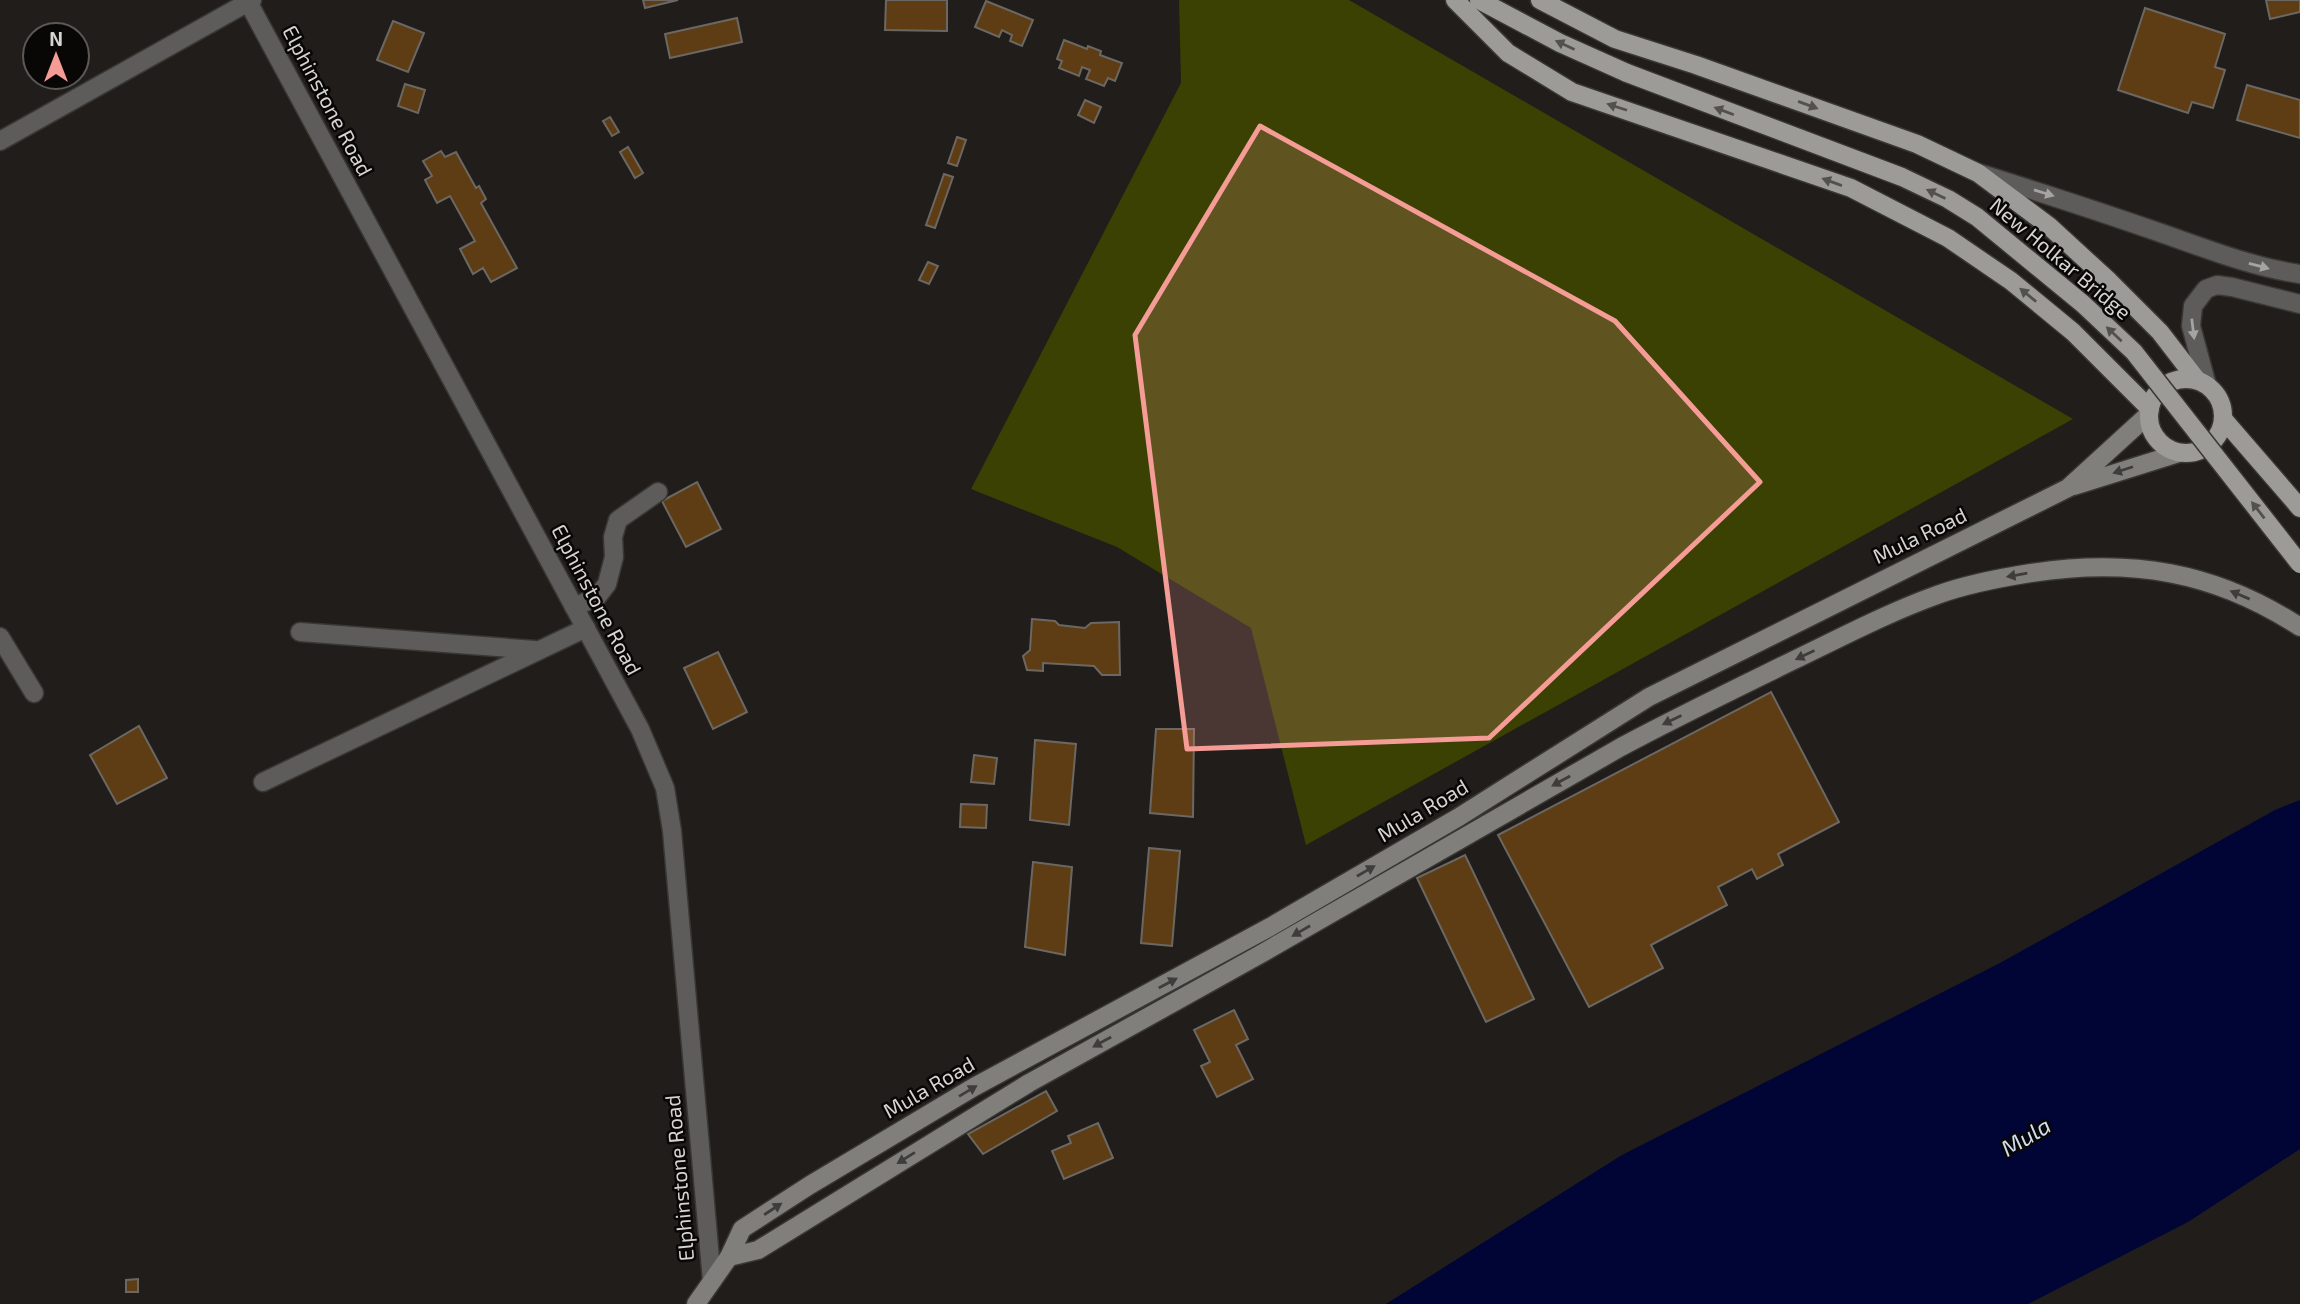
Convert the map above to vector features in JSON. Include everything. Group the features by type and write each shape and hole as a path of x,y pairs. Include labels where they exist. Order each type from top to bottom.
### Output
{"main road":[{"path":"1455,0 1508,53 1572,92 1851,188 1948,238 2011,281 2073,332 2149,411 2154,435 2160,443 2179,453"},
{"name":"New Holkar Bridge","path":"1479,0 1560,43 1627,73 1902,177 1977,217 2083,304 2134,352 2300,564"},
{"path":"1540,0 1615,39 1917,144 1978,173 2049,226 2160,332 2202,383 2220,400 2224,420 2300,508"},
{"path":"2149,411 2159,390 2167,384 2187,379 2202,383"},
{"name":"Mula Road","path":"696,1304 729,1257 743,1229 810,1185 1064,1038 1270,928 1459,817 1649,697 2068,488 2149,411"},
{"path":"2068,488 2179,453 2199,451 2216,439 2224,420"},
{"name":"Mula Road","path":"729,1257 758,1250 1074,1058 1622,747 1886,615 1976,583 2052,570 2098,566 2138,567 2164,571 2235,593 2277,612 2300,628"},
{"path":"1609,723 1622,747"},
{"path":"1064,1038 1074,1058"},
{"path":"932,1113 944,1135"}],"street":[{"path":"0,141 249,0"},
{"name":"Elphinstone Road","path":"249,0 640,729 665,788 672,831 712,1281"},
{"path":"1978,173 2061,198 2243,261 2277,271 2300,274"},
{"path":"2202,383 2191,326 2193,306 2206,289 2217,285 2232,287 2300,304"},
{"path":"575,607 597,597 607,584 614,557 613,537 618,520 658,492"},
{"path":"263,782 586,628"},
{"path":"300,632 539,650"},
{"path":"0,637 34,693"}],"highlighted area":[{"path":"1260,126 1615,321 1760,482 1489,738 1187,749 1135,335"}],"green space":[{"path":"1179,0 1349,0 2073,419 1306,845 1251,628 1117,547 971,489 1181,83"}],"water":[{"name":"Mula","path":"2300,800 2300,1149 2188,1222 2028,1304 1386,1304 1622,1155 2000,963 2275,810"}],"building":[{"path":"643,0 678,0 645,8"},
{"path":"886,0 947,0 947,31 885,30"},
{"path":"2266,0 2300,0 2300,12 2270,19"},
{"path":"986,1 1033,20 1022,46 1010,41 1012,35 1002,30 999,37 975,27"},
{"path":"2145,8 2225,34 2215,67 2225,70 2213,108 2192,102 2188,113 2118,90"},
{"path":"737,18 742,42 670,58 665,34"},
{"path":"393,21 424,33 408,72 377,60"},
{"path":"1064,40 1101,51 1100,55 1122,63 1115,81 1108,78 1104,86 1086,79 1090,70 1082,67 1079,76 1059,68 1062,61 1057,59"},
{"path":"405,84 425,90 418,113 398,106"},
{"path":"2247,85 2300,100 2300,138 2237,120"},
{"path":"1085,100 1101,107 1094,123 1078,115"},
{"path":"610,117 619,132 612,136 603,121"},
{"path":"957,137 966,140 957,166 948,163"},
{"path":"628,147 643,173 635,178 620,152"},
{"path":"441,151 445,157 456,152 476,188 479,186 486,199 481,203 517,268 491,282 483,268 473,274 460,249 475,241 450,196 437,203 425,180 432,176 423,161"},
{"path":"944,174 953,177 935,228 926,225"},
{"path":"928,262 938,266 929,284 919,280"},
{"path":"697,482 721,529 686,547 662,501"},
{"path":"1032,619 1085,628 1091,623 1119,622 1120,675 1102,675 1094,666 1043,663 1043,671 1027,670 1023,656 1030,650"},
{"path":"718,652 747,712 713,729 684,668"},
{"path":"1771,692 1839,822 1778,854 1783,865 1757,879 1752,869 1718,887 1727,905 1651,945 1663,968 1589,1007 1498,835"},
{"path":"139,726 167,778 117,804 90,755"},
{"path":"1156,729 1194,729 1193,817 1150,813"},
{"path":"1035,740 1076,744 1069,825 1030,820"},
{"path":"974,755 997,758 994,784 971,782"},
{"path":"961,804 987,805 986,828 960,827"},
{"path":"1149,848 1180,851 1172,946 1141,943"},
{"path":"1465,855 1534,999 1486,1022 1417,878"},
{"path":"1033,862 1072,867 1065,955 1025,947"},
{"path":"1234,1010 1248,1039 1236,1045 1253,1079 1217,1097 1201,1066 1210,1062 1194,1030"},
{"path":"1046,1091 1057,1111 983,1154 968,1134"},
{"path":"1098,1123 1113,1158 1064,1179 1052,1151 1071,1143 1068,1136"},
{"path":"138,1279 138,1292 126,1292 126,1280"}]}
